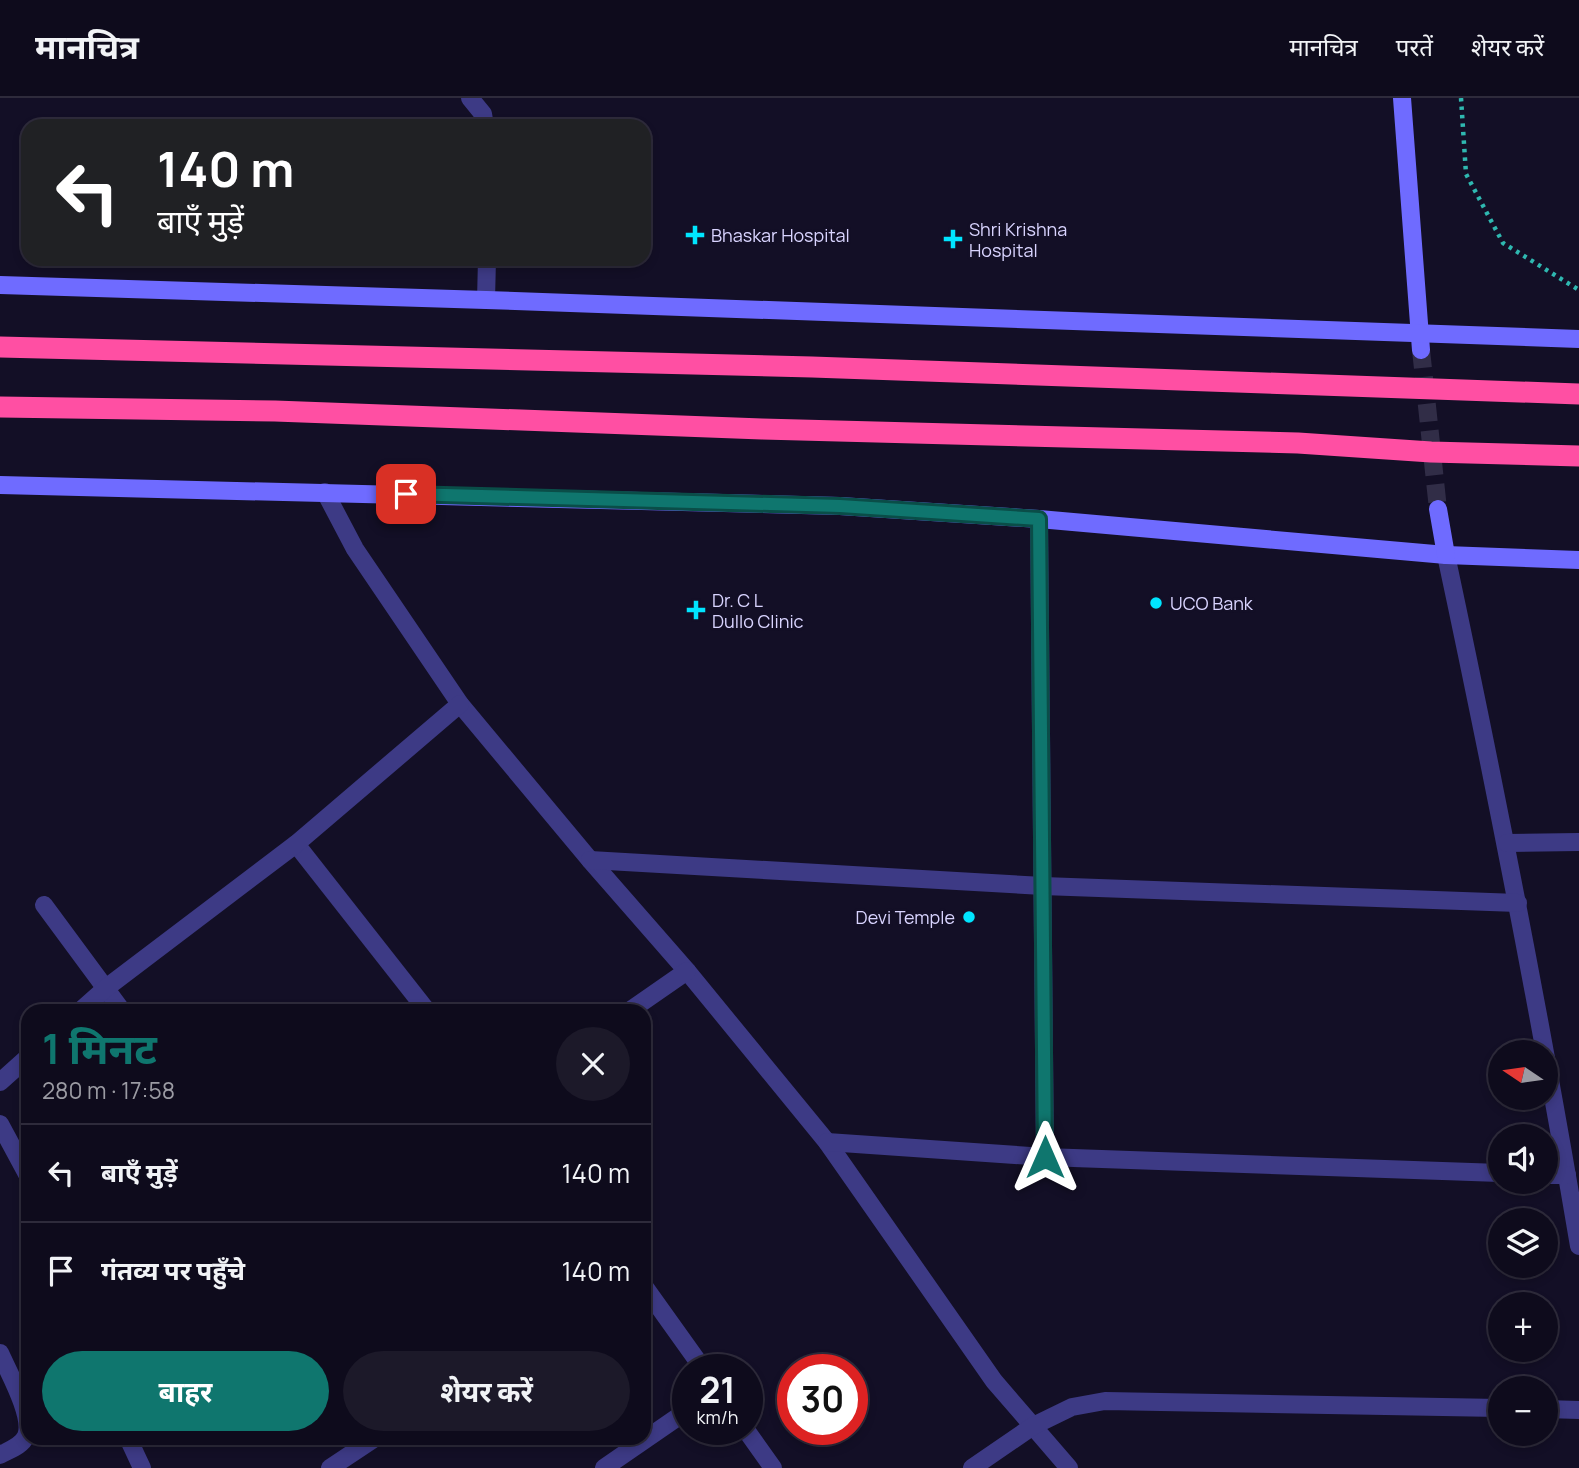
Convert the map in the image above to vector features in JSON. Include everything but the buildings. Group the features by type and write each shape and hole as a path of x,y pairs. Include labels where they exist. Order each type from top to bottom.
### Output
{"highway":[{"path":"0,347 811,367 1579,394"},
{"path":"0,407 275,411 762,429 1298,443 1431,452 1579,456"}],"street":[{"path":"470,98 484,119"},
{"path":"1402,98 1420,341"},
{"path":"486,300 487,266"},
{"path":"0,285 486,300 1420,341 1579,339"},
{"path":"0,485 840,506 1039,519 1446,555 1579,560"},
{"path":"325,492 355,549 460,704 687,971 827,1142 963,1340 994,1381 1069,1468"},
{"path":"1438,509 1507,843 1579,1246"},
{"path":"1039,519 1045,1157"},
{"path":"88,1004 296,844 460,704"},
{"path":"1507,843 1579,842"},
{"path":"296,844 422,1004"},
{"path":"590,860 1043,886 1518,902"},
{"path":"44,905 117,1004"},
{"path":"640,1004 687,971"},
{"path":"0,1082 21,1063"},
{"path":"0,1124 21,1163"},
{"path":"827,1142 1045,1157 1488,1173"},
{"path":"1558,1175 1567,1175"},
{"path":"651,1296 693,1354"},
{"path":"0,1353 21,1401"},
{"path":"972,1468 1033,1426 1072,1407 1105,1401 1488,1408"},
{"path":"1558,1409 1579,1409"},
{"path":"651,1436 672,1421"},
{"path":"0,1455 21,1443"},
{"path":"131,1445 142,1468"},
{"path":"330,1468 364,1445"},
{"path":"604,1468 637,1445"},
{"path":"757,1445 773,1468"}],"path":[{"path":"1461,98 1466,174 1503,243 1579,290"}],"tunnel":[{"path":"1421,350 1438,509"}],"place":[{"name":"Bhaskar Hospital","path":"695,235"},
{"name":"Shri Krishna Hospital","path":"953,239"},
{"name":"UCO Bank","path":"1156,603"},
{"name":"Dr. C L Dullo Clinic","path":"696,610"},
{"name":"Devi Temple","path":"969,917"}],"route":[{"path":"406,494 840,506 1039,519 1045,1157"}]}
